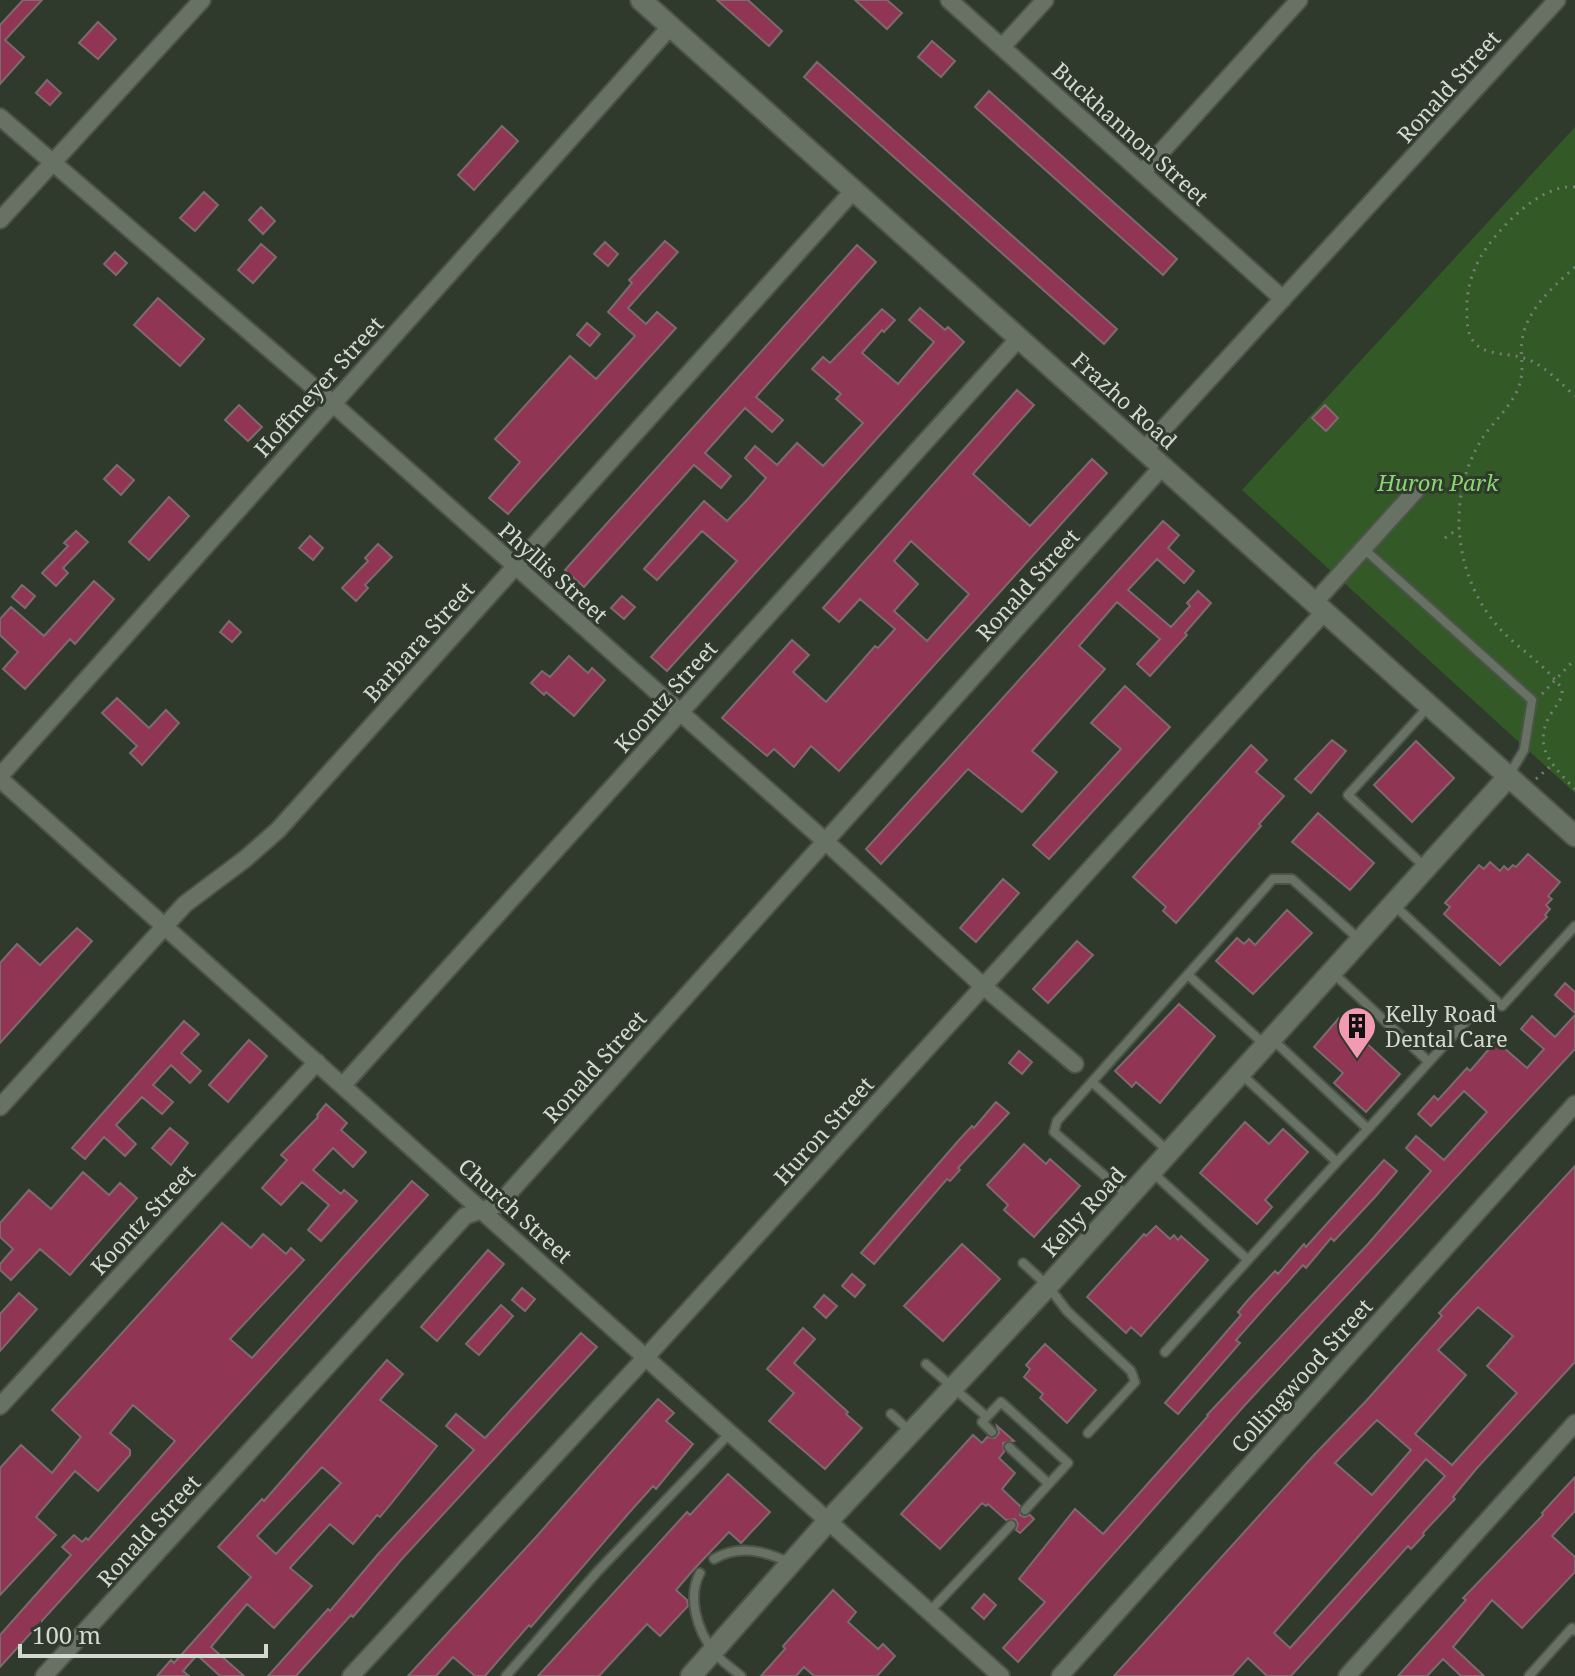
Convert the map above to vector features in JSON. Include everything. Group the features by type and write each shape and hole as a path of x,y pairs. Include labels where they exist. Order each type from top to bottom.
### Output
{"street":[{"path":"0,220 202,0"},
{"name":"Frazho Road","path":"641,0 1575,836"},
{"name":"Buckhannon Street","path":"949,0 1283,299"},
{"path":"1002,47 1045,0"},
{"path":"1142,173 1299,0"},
{"name":"Ronald Street","path":"1144,450 1557,0"},
{"name":"Hoffmeyer Street","path":"0,778 671,26"},
{"name":"Phyllis Street","path":"0,117 332,403 825,841 983,986 1075,1064"},
{"name":"Barbara Street","path":"0,1107 185,904 278,830 854,190"},
{"name":"Koontz Street","path":"343,1085 1020,337"},
{"name":"Ronald Street","path":"44,1676 465,1216 499,1204 1162,467"},
{"name":"Huron Street","path":"351,1676 983,986 1320,607 1363,549 1419,487"},
{"name":"Kelly Road","path":"691,1676 829,1520 1048,1286 1509,776"},
{"name":"Church Street","path":"0,778 1001,1676"},
{"name":"Koontz Street","path":"0,1406 317,1062"},
{"name":"Collingwood Street","path":"1060,1676 1575,1104"},
{"path":"1347,1676 1575,1423"}],"lane":[{"path":"1363,549 1532,700 1524,750 1509,776"},
{"path":"1425,868 1348,795 1430,705"},
{"path":"1128,1195 1054,1132 1057,1121 1273,879 1292,879 1360,940"},
{"path":"1393,904 1502,1006 1575,926"},
{"path":"1331,971 1429,1062"},
{"path":"1188,975 1368,1129"},
{"path":"1165,1352 1467,1020"},
{"path":"1240,1072 1337,1162"},
{"path":"1092,1082 1168,1151"},
{"path":"1150,1171 1248,1260"},
{"path":"1023,1263 1048,1286 1067,1311 1131,1371 1135,1382 1088,1433"},
{"path":"926,1364 987,1417"},
{"path":"992,1432 982,1422 1001,1402 1068,1463 1025,1510"},
{"path":"891,1414 911,1432"},
{"path":"506,1676 597,1572 731,1432"},
{"path":"1009,1447 1049,1484"},
{"path":"929,1612 1011,1525"},
{"path":"714,1559 725,1552 765,1551 791,1564"},
{"path":"700,1573 695,1583 695,1611 713,1652 741,1676"},
{"path":"1529,1676 1572,1628 1575,1631"}],"path":[{"path":"1575,187 1556,187 1528,205 1488,245 1473,274 1467,306 1467,323 1473,341 1488,351 1523,357 1538,365 1575,396"},
{"path":"1575,267 1548,292 1535,310 1522,338 1522,376 1515,396 1480,442 1472,459 1462,495 1459,528 1465,567 1478,600 1501,630 1562,689 1562,696 1542,734 1543,747 1575,789"},
{"path":"1445,538 1459,528"},
{"path":"1540,697 1575,659"},
{"path":"1536,778 1554,763"}],"green space":[{"name":"Huron Park","path":"1575,127 1575,793 1242,490"}],"building":[{"path":"23,0 42,0 5,40 24,57 0,84 0,25"},
{"path":"717,0 748,0 782,31 769,46"},
{"path":"855,0 887,0 902,13 887,29"},
{"path":"98,22 116,39 98,59 79,43"},
{"path":"932,41 955,61 941,77 918,57"},
{"path":"817,62 1117,329 1104,344 804,77"},
{"path":"47,80 61,93 50,105 36,93"},
{"path":"989,91 1177,259 1163,275 975,107"},
{"path":"502,126 518,141 474,190 458,175"},
{"path":"204,192 218,205 195,231 180,218"},
{"path":"261,207 275,221 263,234 249,220"},
{"path":"665,241 678,252 628,308 646,324 657,312 676,328 508,514 489,498 520,462 495,439 570,356 596,379 635,336 608,312 632,283 629,280"},
{"path":"605,242 618,254 608,266 594,254"},
{"path":"261,244 276,257 253,283 238,270"},
{"path":"857,245 876,262 756,397 783,420 772,432 745,408 705,453 731,476 721,488 694,465 584,587 565,570"},
{"path":"115,252 127,263 116,275 104,264"},
{"path":"158,298 204,339 180,366 134,325"},
{"path":"920,308 964,342 667,671 651,657 737,561 702,531 657,580 644,569 704,501 727,521 748,499 766,478 745,458 755,446 777,465 797,443 823,466 863,423 836,399 841,394 812,369 823,357 830,363 882,309 895,320 862,353 898,384 934,342 909,320"},
{"path":"587,323 600,334 590,346 577,335"},
{"path":"1017,390 1034,405 973,474 1030,526 1092,459 1107,473 839,771 811,746 794,767 774,749 767,756 722,718 792,640 809,655 793,672 826,702 875,646 878,648 895,629 860,599 839,622 823,608","holes":["911,541 969,594 927,641 894,611 918,584 894,561"]},
{"path":"239,405 262,427 248,441 225,420"},
{"path":"1325,405 1338,418 1326,431 1312,418"},
{"path":"117,465 134,480 121,495 104,479"},
{"path":"169,497 189,516 149,560 129,542"},
{"path":"1163,521 1179,535 1168,548 1194,571 1184,583 1157,559 1128,590 1171,627 1190,606 1187,603 1198,591 1211,603 1185,633 1187,635 1150,676 1137,664 1160,639 1117,602 1079,646 1105,669 1032,751 1057,772 1022,812 968,769 881,864 866,849"},
{"path":"76,531 88,542 63,568 68,573 56,586 42,573 68,546 64,543"},
{"path":"310,536 323,548 313,560 299,548"},
{"path":"378,544 392,557 365,585 368,588 356,601 342,588 368,561 365,558"},
{"path":"94,581 114,599 75,644 70,639 25,689 3,669 18,652 0,635 0,619 11,607 44,636"},
{"path":"22,585 35,596 25,608 12,597"},
{"path":"622,596 635,607 624,619 611,608"},
{"path":"229,621 241,632 232,642 220,632"},
{"path":"569,656 588,673 592,668 605,680 574,716 531,683 542,671 550,677"},
{"path":"1125,686 1170,727 1049,859 1033,845 1121,749 1091,723"},
{"path":"117,698 149,728 166,710 179,723 142,765 130,753 137,746 102,713"},
{"path":"1332,740 1346,751 1311,793 1295,779"},
{"path":"1416,741 1454,778 1412,822 1374,785"},
{"path":"1251,745 1267,760 1256,772 1284,796 1176,923 1163,911 1166,907 1133,877"},
{"path":"1318,813 1374,863 1350,890 1292,842"},
{"path":"1528,854 1560,882 1548,896 1552,899 1546,905 1550,909 1545,915 1547,917 1500,965 1444,914 1450,907 1445,903 1479,865 1484,869 1490,862 1500,871 1504,866 1508,870 1513,865 1516,867"},
{"path":"1003,879 1019,893 976,942 960,928"},
{"path":"1287,910 1312,933 1253,994 1216,961 1237,938 1244,944 1249,939 1255,945"},
{"path":"77,928 92,941 0,1043 0,963 17,944 40,965"},
{"path":"1077,941 1093,955 1048,1003 1033,989"},
{"path":"1565,983 1575,992 1575,1013 1555,995"},
{"path":"1179,1004 1215,1036 1160,1103 1136,1082 1132,1087 1115,1071"},
{"path":"1575,1015 1575,1049 1244,1406 1018,1662 1003,1648 1045,1602 1019,1579 1075,1509 1103,1534 1207,1415 1368,1244 1431,1171 1406,1148 1416,1136 1444,1160 1487,1112 1464,1091 1431,1126 1418,1114 1434,1096 1438,1100 1467,1068 1470,1071 1496,1041 1527,1068 1544,1049 1521,1029 1532,1016 1555,1037"},
{"name":"Kelly Road Dental Care","path":"1339,1018 1400,1074 1366,1112 1334,1083 1343,1073 1314,1047"},
{"path":"184,1021 199,1034 181,1053 201,1071 190,1083 171,1065 153,1085 173,1102 162,1114 142,1097 116,1125 136,1144 125,1156 104,1137 85,1159 72,1148"},
{"path":"249,1040 267,1056 228,1102 209,1085"},
{"path":"1019,1051 1032,1062 1022,1074 1009,1063"},
{"path":"996,1102 1009,1113 874,1264 861,1253"},
{"path":"326,1104 347,1123 341,1130 366,1152 353,1167 333,1148 313,1170 341,1194 344,1190 357,1201 321,1241 308,1230 329,1205 302,1182 281,1205 262,1188 287,1160 281,1155 318,1117"},
{"path":"1245,1122 1269,1144 1283,1129 1308,1152 1265,1200 1272,1207 1257,1224 1200,1173"},
{"path":"170,1128 188,1143 171,1165 152,1148"},
{"path":"1024,1144 1046,1164 1050,1159 1080,1186 1034,1237 1004,1210 1008,1205 987,1185"},
{"path":"1384,1160 1397,1171 1375,1197 1334,1241 1331,1238 1306,1268 1303,1265 1236,1340 1240,1343 1178,1414 1165,1403 1241,1315 1238,1312 1248,1300 1275,1271 1278,1274 1304,1244 1306,1247"},
{"path":"1575,1166 1575,1362 1477,1468 1424,1535 1411,1549 1408,1546 1291,1676 1267,1676 1248,1658 1232,1676 1114,1676 1366,1401 1442,1316 1439,1313","holes":["1478,1307 1513,1336 1487,1366 1517,1393 1452,1465 1415,1434 1466,1375 1438,1350","1377,1420 1411,1450 1372,1495 1335,1463","1426,1459 1445,1476 1290,1648 1274,1633"]},
{"path":"83,1172 109,1195 120,1183 137,1198 70,1275 40,1249 11,1280 0,1270 0,1264 13,1249 0,1237 0,1223 29,1190 51,1209"},
{"path":"412,1181 428,1195 0,1667 0,1635 71,1555 62,1547 74,1535 82,1542 86,1538 88,1540 175,1441 133,1405 110,1433 130,1450 130,1455 98,1491 75,1471 36,1517 56,1535 0,1595 0,1468 21,1445 52,1473 81,1437 52,1410 222,1223 251,1248 263,1234 286,1254 291,1248 304,1260 230,1339 252,1358"},
{"path":"1156,1226 1170,1239 1174,1235 1178,1240 1181,1236 1208,1260 1141,1336 1131,1327 1126,1333 1087,1297 1144,1234 1146,1236"},
{"path":"962,1244 1000,1279 943,1341 904,1306"},
{"path":"488,1250 504,1264 437,1341 421,1327"},
{"path":"852,1274 865,1285 855,1297 842,1286"},
{"path":"522,1288 535,1299 525,1311 512,1300"},
{"path":"19,1293 37,1309 0,1351 0,1314"},
{"path":"824,1295 837,1306 826,1318 814,1307"},
{"path":"501,1305 513,1316 479,1355 466,1344"},
{"path":"803,1328 815,1339 794,1363 862,1428 825,1469 769,1421 794,1393 767,1369"},
{"path":"581,1333 597,1347 401,1560 353,1617 351,1615 296,1676 268,1676 474,1450 446,1426 456,1414 485,1438"},
{"path":"1045,1344 1096,1390 1067,1423 1040,1398 1043,1394 1024,1377 1030,1369 1026,1365"},
{"path":"387,1360 403,1374 380,1400 437,1446 390,1505 380,1517 377,1515 353,1544 330,1524 290,1568 312,1586 274,1628 247,1604 211,1647 244,1676 220,1676 197,1655 183,1671 189,1676 157,1676 171,1660 174,1663 251,1577 218,1547 262,1499 264,1501","holes":["322,1467 341,1483 276,1554 257,1536"]},
{"path":"658,1399 674,1413 666,1421 693,1444 656,1489 653,1486 485,1676 475,1676 453,1657 436,1676 408,1676 536,1537"},
{"path":"997,1426 1014,1441 1003,1443 1004,1452 999,1458 1015,1473 1002,1489 1020,1506 1020,1515 1030,1515 1034,1519 1020,1533 1016,1530 1018,1524 1015,1519 1006,1520 988,1504 982,1503 940,1549 901,1514 973,1435 982,1443 987,1437 995,1438 999,1433"},
{"path":"728,1474 770,1512 741,1543 729,1532 695,1568 676,1590 687,1600 688,1606 660,1636 647,1624 599,1676 538,1676 687,1512 690,1515"},
{"path":"1575,1477 1575,1511 1552,1536 1575,1557 1575,1572 1522,1628 1492,1600 1453,1647 1484,1676 1461,1676 1443,1659 1427,1676 1398,1676 1466,1600 1463,1598"},
{"path":"833,1590 856,1612 848,1622 878,1649 883,1644 895,1656 877,1676 814,1676 804,1667 796,1676 761,1676 785,1649 783,1646"},
{"path":"984,1594 996,1605 984,1619 972,1608"}],"place":[{"name":"Kelly Road Dental Care","path":"1357,1060"}]}
